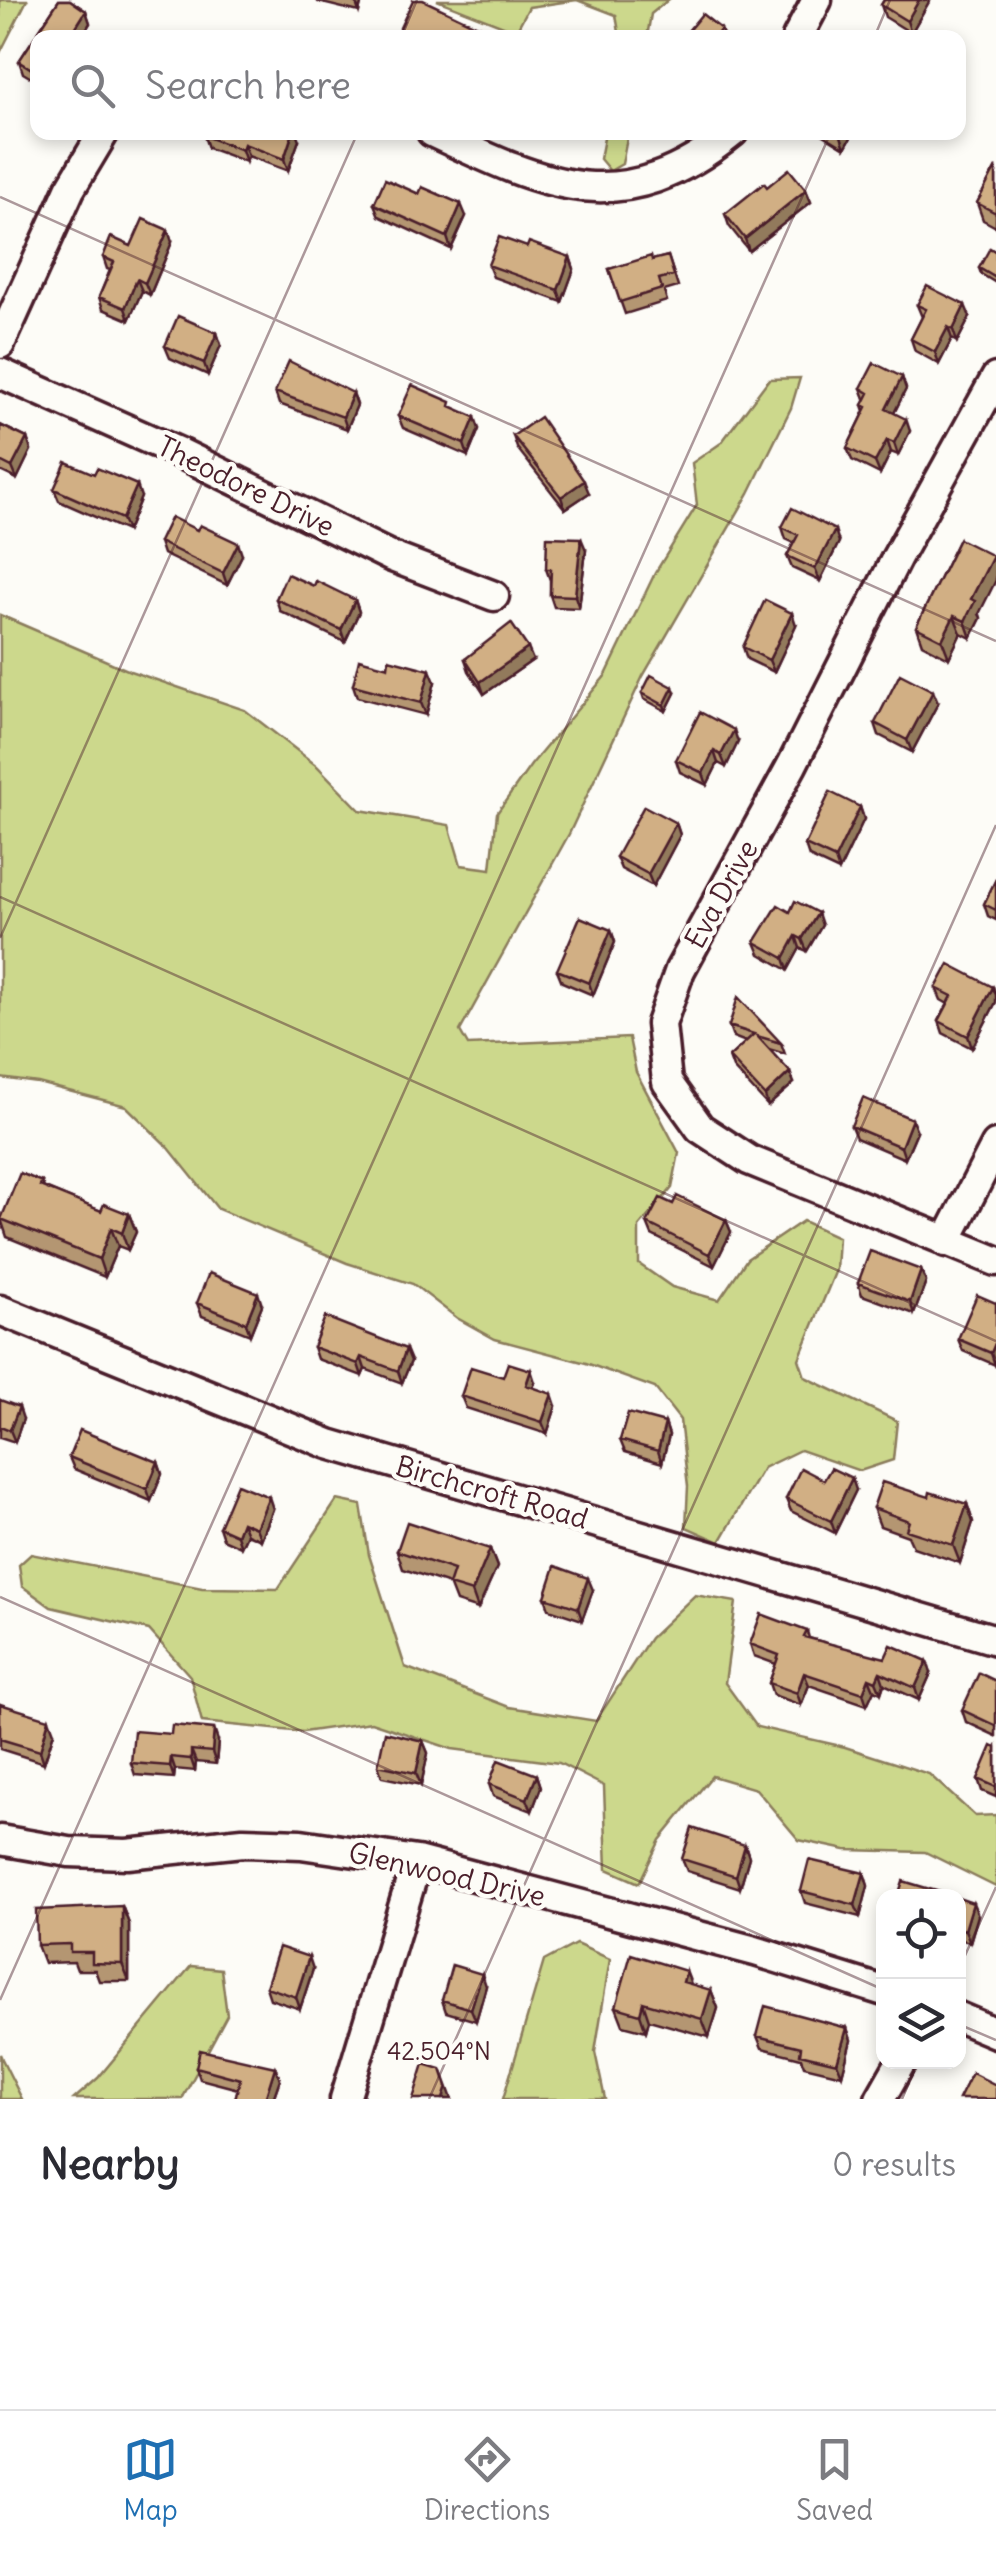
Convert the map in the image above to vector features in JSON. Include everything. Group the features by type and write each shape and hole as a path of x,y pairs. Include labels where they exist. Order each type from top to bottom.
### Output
{"street":[{"path":"801,30 816,0"},
{"path":"0,344 70,189 99,140"},
{"path":"449,140 516,172 572,186 629,187 684,167 722,140"},
{"name":"Theodore Drive","path":"0,373 235,479 392,557 494,596"},
{"name":"Eva Drive","path":"994,385 898,557 792,765 680,970 661,1024 667,1082 700,1128 749,1160 996,1260"},
{"path":"946,1242 996,1145"},
{"name":"Birchcroft Road","path":"0,1310 329,1444 996,1640"},
{"name":"Glenwood Drive","path":"0,1840 69,1852 127,1854 243,1842 301,1844 417,1861 755,1950 876,1988"},
{"path":"345,2099 417,1861"},
{"path":"966,2020 996,2033"},
{"path":"880,2099 897,2069"}],"green space":[{"path":"0,0 27,0 0,53"},
{"path":"437,0 577,0 529,7 513,30"},
{"path":"577,0 668,0 651,14 648,30 619,30 616,15"},
{"path":"604,140 627,140 622,164 610,171 600,159"},
{"path":"800,378 791,408 749,493 643,676 569,834 460,1031 468,1045 629,1038 636,1072 679,1153 672,1188 639,1227 639,1264 672,1287 719,1300 747,1259 803,1221 838,1237 836,1270 799,1359 805,1377 897,1421 893,1460 860,1471 800,1450 763,1468 720,1542 686,1527 688,1486 680,1420 655,1388 586,1363 495,1339 457,1318 413,1284 347,1263 218,1209 169,1148 126,1106 38,1083 0,1078 0,615 130,671 245,710 317,766 360,810 449,825 461,865 491,869 497,813 531,765 606,675 655,573 697,505 692,463 721,443 769,379"},
{"path":"337,1500 361,1505 369,1555 405,1667 509,1707 596,1721 650,1638 695,1595 736,1602 725,1683 757,1727 845,1747 929,1774 975,1816 996,1815 996,1887 925,1852 846,1850 799,1840 756,1789 712,1776 660,1840 639,1883 607,1869 604,1786 559,1763 452,1749 371,1722 303,1732 202,1722 190,1676 149,1630 51,1607 22,1586 19,1565 31,1554 202,1588 278,1589"},
{"path":"576,1944 610,1959 595,2052 605,2099 503,2099 544,1961"},
{"path":"191,1966 221,1969 227,2015 182,2099 74,2099 98,2078"},
{"path":"0,2054 2,2059 22,2099 0,2099"}],"building":[{"path":"59,0 70,0 86,11 74,30 39,30"},
{"path":"413,0 423,0 480,27 479,30 399,30"},
{"path":"884,0 919,0 907,21 881,5"},
{"path":"702,14 721,29 720,30 689,30"},
{"path":"30,44 30,68 19,61"},
{"path":"215,140 290,140 284,159 244,144 242,150"},
{"path":"996,167 996,213 977,203"},
{"path":"789,169 806,190 745,239 725,214"},
{"path":"385,179 419,194 422,187 461,204 447,237 374,204"},
{"path":"143,219 168,230 145,283 137,279 125,308 99,297 114,262 103,257 111,237 131,246"},
{"path":"499,237 527,247 529,242 570,257 558,290 488,265"},
{"path":"990,248 996,252 996,278 979,268"},
{"path":"651,256 652,260 668,256 674,275 659,279 662,289 620,302 609,269"},
{"path":"927,286 965,305 953,330 948,327 935,352 911,339 926,309 917,305"},
{"path":"178,316 217,333 204,363 165,346"},
{"path":"289,361 353,393 343,417 275,392"},
{"path":"874,363 902,377 886,409 906,419 894,443 887,440 875,462 847,448 867,407 863,405 869,393 861,388"},
{"path":"412,385 475,417 464,444 398,416"},
{"path":"540,417 584,481 561,497 513,436"},
{"path":"0,425 27,438 12,467 0,461"},
{"path":"66,462 94,474 97,468 137,485 122,519 54,489"},
{"path":"792,508 835,530 815,569 787,556 798,535 782,527"},
{"path":"171,517 197,530 200,525 238,543 223,573 159,542"},
{"path":"547,537 581,538 575,596 550,595"},
{"path":"959,539 993,556 971,599 975,601 965,621 954,616 942,640 916,627"},
{"path":"287,574 314,586 316,581 355,600 341,630 276,599"},
{"path":"765,600 792,613 769,660 743,647"},
{"path":"511,623 528,648 480,682 465,659"},
{"path":"359,659 388,667 389,659 430,670 421,703 353,685"},
{"path":"900,674 933,691 907,740 875,723"},
{"path":"651,675 673,687 664,705 642,693"},
{"path":"700,712 734,730 721,755 714,751 703,773 676,760"},
{"path":"830,792 860,807 835,859 805,845"},
{"path":"644,806 676,823 648,874 616,857"},
{"path":"996,879 996,910 984,904"},
{"path":"795,901 818,913 802,939 796,936 784,958 755,942 778,905 790,912"},
{"path":"580,917 611,930 589,983 557,970"},
{"path":"949,964 993,987 968,1036 939,1021 952,996 936,988"},
{"path":"738,997 781,1043 757,1036 790,1072 765,1096 729,1057 754,1034 729,1026"},
{"path":"863,1098 912,1119 901,1147 851,1126"},
{"path":"20,1173 42,1182 40,1186 101,1211 104,1204 129,1214 122,1233 111,1228 99,1259 1,1219"},
{"path":"677,1196 726,1220 709,1254 647,1223 660,1198 673,1204"},
{"path":"870,1251 921,1270 910,1302 858,1283"},
{"path":"209,1273 258,1293 246,1323 197,1303"},
{"path":"977,1295 996,1303 996,1341 991,1353 958,1339"},
{"path":"325,1317 406,1349 398,1371 361,1357 358,1364 313,1347"},
{"path":"508,1363 531,1370 526,1385 552,1394 542,1422 461,1396 471,1367 503,1377"},
{"path":"0,1400 19,1407 10,1430 0,1426"},
{"path":"628,1413 665,1423 658,1451 620,1440"},
{"path":"80,1430 158,1462 147,1489 69,1457"},
{"path":"801,1468 824,1480 831,1468 852,1478 831,1521 786,1499"},
{"path":"882,1482 967,1504 953,1545 906,1530 909,1521 873,1508"},
{"path":"237,1484 269,1497 256,1528 242,1522 237,1535 219,1527"},
{"path":"407,1522 490,1549 472,1592 449,1585 454,1570 397,1551"},
{"path":"555,1566 588,1578 578,1608 545,1597"},
{"path":"761,1614 807,1631 804,1637 885,1658 891,1645 927,1661 915,1688 880,1672 876,1681 869,1678 863,1693 804,1673 797,1693 769,1683 779,1655 750,1644"},
{"path":"979,1673 996,1681 996,1726 962,1710"},
{"path":"0,1704 49,1719 40,1751 0,1739"},
{"path":"172,1725 214,1729 212,1752 191,1750 191,1759 171,1757 170,1766 131,1763 134,1731 171,1734"},
{"path":"385,1732 423,1741 416,1773 378,1765"},
{"path":"992,1746 996,1748 996,1787 978,1779"},
{"path":"498,1760 537,1775 527,1799 489,1784"},
{"path":"692,1828 745,1845 736,1876 682,1859"},
{"path":"809,1860 864,1873 855,1905 801,1891"},
{"path":"903,1881 930,1889 900,1889"},
{"path":"966,1901 973,1903 966,1927"},
{"path":"122,1906 122,1964 92,1963 92,1952 70,1952 70,1944 37,1945 36,1910"},
{"path":"279,1947 309,1957 296,1997 266,1987"},
{"path":"631,1954 686,1971 683,1982 711,1990 702,2019 643,2002 640,2014 616,2007"},
{"path":"452,1965 482,1974 471,2009 442,2000"},
{"path":"765,2006 847,2028 837,2063 800,2054 801,2047 757,2036"},
{"path":"200,2050 275,2067 265,2099 235,2099 240,2079 196,2067"},
{"path":"424,2064 441,2069 447,2087 443,2099 413,2099"},
{"path":"972,2073 996,2085 996,2099 959,2099"}]}
